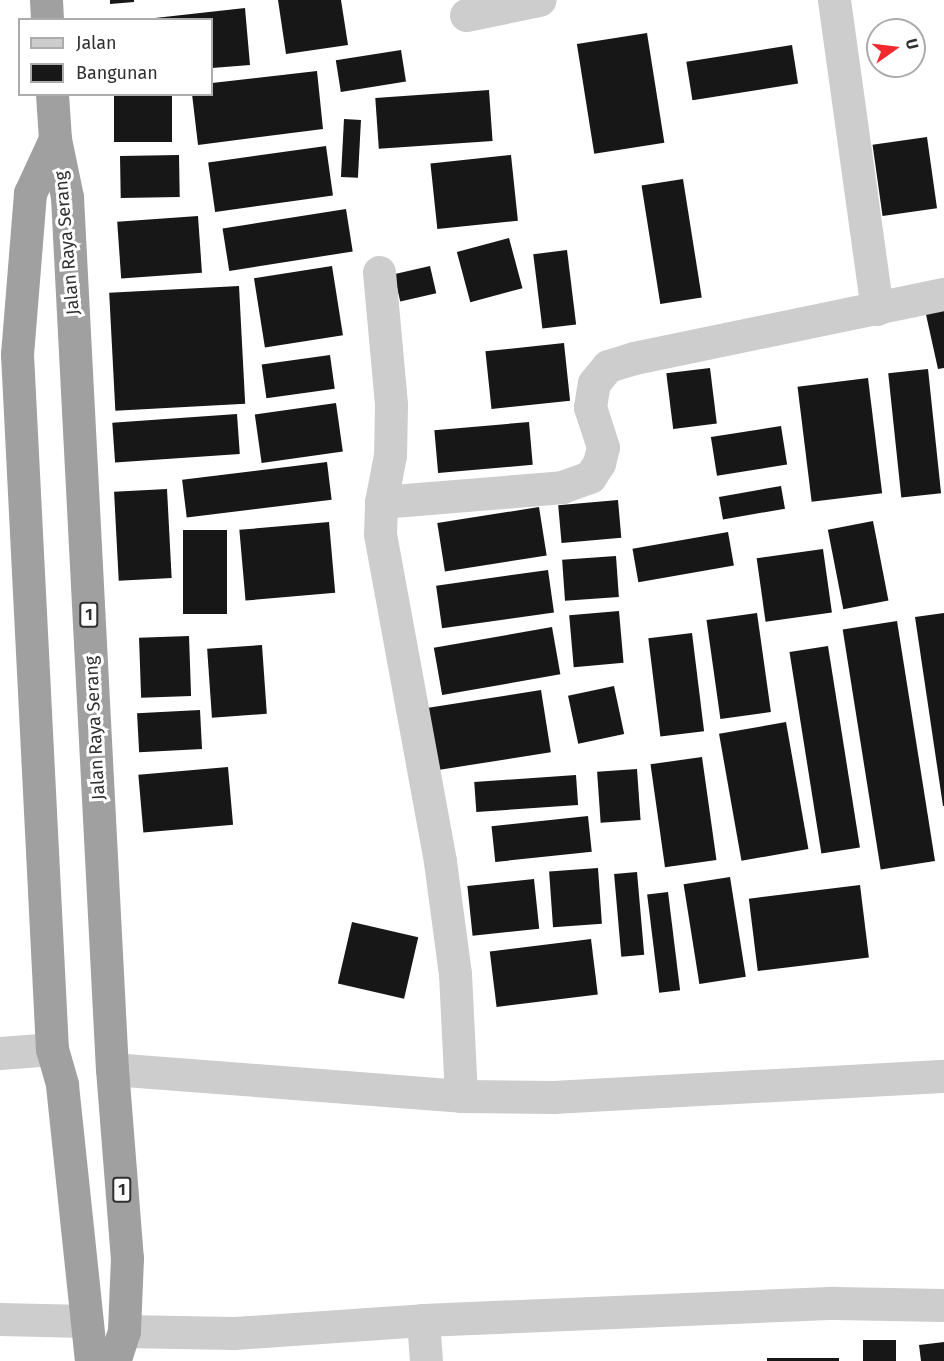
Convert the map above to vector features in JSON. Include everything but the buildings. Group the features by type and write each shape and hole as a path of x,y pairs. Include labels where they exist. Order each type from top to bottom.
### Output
{"highway":[{"path":"46,0 47,18"},
{"name":"Jalan Raya Serang","path":"52,96 55,139 67,197 113,1081 127,1286 119,1346"},
{"path":"55,139 30,193 17,354 52,1049 62,1085 81,1287 91,1361"}],"street":[{"path":"466,15 539,0"},
{"path":"834,0 877,309"},
{"path":"380,272 392,405 390,455 381,502 380,534 440,861 452,952 461,1096"},
{"path":"381,502 562,487 590,477 599,463 603,447 590,407 594,383 608,366 634,358 944,294"},
{"path":"0,1053 52,1049"},
{"path":"113,1081 461,1096 553,1097 944,1076"},
{"path":"119,1346 234,1333 423,1320 835,1303 944,1305"},
{"path":"0,1319 85,1321"},
{"path":"423,1320 426,1361"}]}
